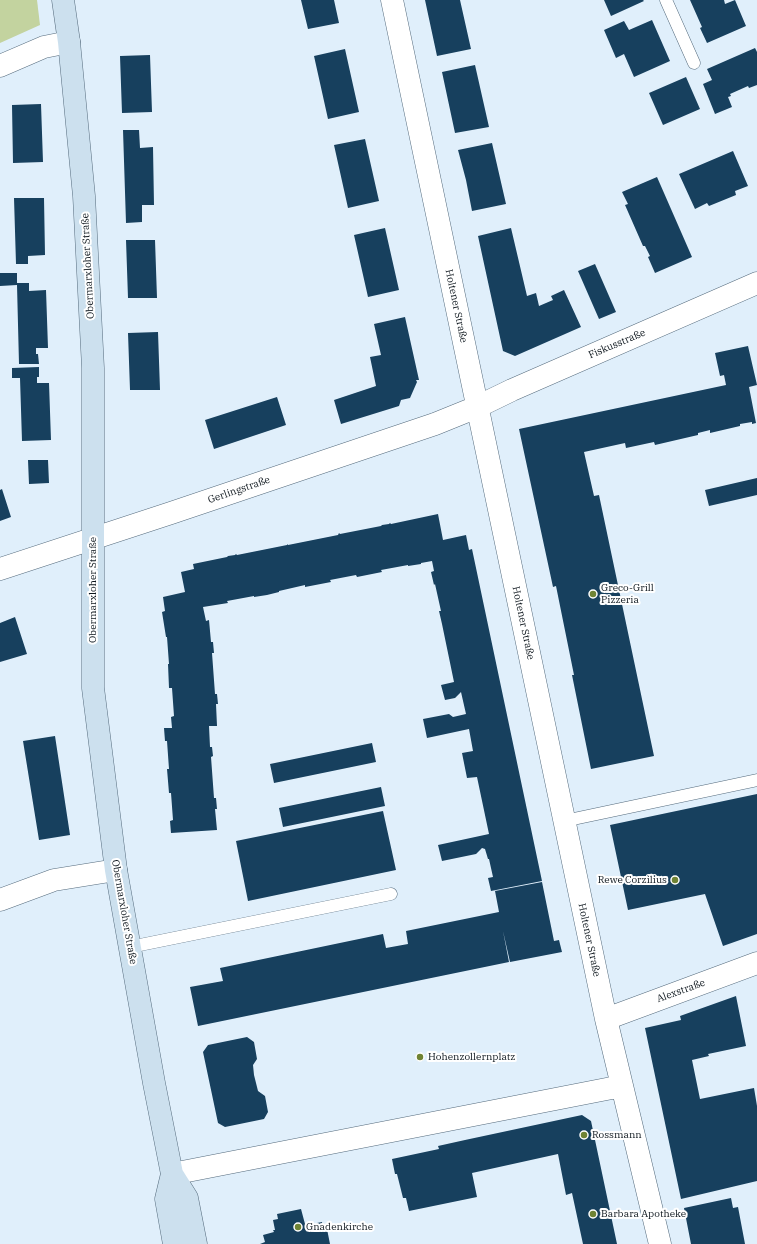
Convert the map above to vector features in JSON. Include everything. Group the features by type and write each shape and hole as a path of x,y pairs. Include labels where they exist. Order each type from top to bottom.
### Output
{"street":[{"name":"Obermarxloher Straße","path":"63,0 69,42 85,211 92,368 94,688 116,870 154,1083 172,1174 187,1198 196,1244"},
{"name":"Holtener Straße","path":"392,0 606,1019 660,1244"},
{"path":"0,66 44,47 69,42"},
{"name":"Fiskusstraße","path":"477,407 512,390 757,283"},
{"name":"Gerlingstraße","path":"0,569 435,424 477,407"},
{"path":"0,900 54,880 116,870"},
{"name":"Alexstraße","path":"606,1019 757,965"},
{"path":"172,1174 622,1086"},
{"name":"Obermarxloher Straße","path":"172,1174 166,1200 174,1244"}],"lane":[{"path":"666,0 694,63"},
{"path":"564,821 757,780"},
{"path":"130,947 391,894"}],"green space":[{"path":"0,0 37,0 40,25 0,43"}],"building":[{"path":"301,0 334,0 339,23 308,29"},
{"path":"425,0 460,0 471,49 437,56"},
{"path":"604,0 643,0 644,1 611,16"},
{"path":"690,0 724,0 725,4 735,0 746,26 707,43 700,28 702,27"},
{"path":"652,20 670,61 634,77 624,54 616,58 604,30 624,21 629,30"},
{"path":"755,48 757,52 757,85 749,88 748,86 730,94 731,96 728,97 732,107 715,114 703,84 712,80 707,69"},
{"path":"345,49 359,112 328,119 314,56"},
{"path":"150,55 152,112 122,113 120,56"},
{"path":"475,65 489,127 455,133 442,72"},
{"path":"686,77 700,109 663,125 649,93"},
{"path":"41,104 43,162 13,163 12,105"},
{"path":"123,130 139,130 140,148 153,147 154,205 142,205 142,222 126,223"},
{"path":"365,139 379,201 348,208 334,145"},
{"path":"492,143 506,204 472,211 458,150"},
{"path":"733,151 748,186 735,191 736,195 709,206 707,203 695,209 679,174"},
{"path":"657,177 692,257 655,273 648,257 650,256 645,246 643,246 625,205 628,204 622,192"},
{"path":"14,198 44,198 45,255 28,256 28,264 16,264"},
{"path":"385,228 399,290 368,297 354,235"},
{"path":"511,228 527,296 536,293 539,306 553,300 551,296 564,290 581,327 515,356 503,351 478,236"},
{"path":"126,240 155,240 157,298 128,298"},
{"path":"595,264 616,312 599,319 578,271"},
{"path":"0,273 17,273 17,283 29,283 29,291 46,290 48,348 36,348 39,364 19,364 17,285 0,286"},
{"path":"405,317 419,380 416,380 417,382 410,398 401,400 399,406 341,424 334,400 376,386 370,357 381,355 374,324"},
{"path":"158,332 160,390 130,390 128,333"},
{"path":"748,346 757,385 749,387 756,423 752,424 752,422 740,424 740,426 710,433 710,430 698,433 698,435 655,445 654,442 626,448 625,443 584,452 594,496 599,495 654,756 591,769 556,586 553,587 519,429 726,385 724,375 720,376 715,353"},
{"path":"39,367 39,377 37,377 37,383 49,383 51,440 22,441 20,378 12,378 12,368"},
{"path":"277,397 286,425 214,449 205,420"},
{"path":"28,460 48,460 49,483 29,484"},
{"path":"757,478 757,495 709,506 705,490"},
{"path":"2,489 11,517 0,521 0,490"},
{"path":"438,514 443,540 466,535 469,550 472,549 542,881 491,891 488,878 493,877 489,859 485,849 482,848 476,854 442,861 438,845 489,834 477,777 467,778 462,753 473,751 469,729 427,738 423,719 449,714 453,717 466,714 461,692 455,698 445,700 441,685 454,682 439,611 441,611 431,572 434,571 432,561 381,570 382,572 357,577 356,575 330,580 331,582 305,587 305,585 267,595 227,601 228,603 203,607 206,621 209,620 211,642 213,642 214,653 212,653 215,694 217,694 218,704 216,704 217,726 209,726 210,747 212,747 213,756 211,757 214,798 216,798 217,809 215,809 217,830 171,833 170,821 173,820 167,769 169,769 167,741 165,741 164,728 172,728 171,717 174,716 172,688 169,688 167,637 162,612 165,611 163,597 185,592 181,572 194,569 193,564 236,554 288,545 338,535 339,533"},
{"path":"15,617 27,654 0,662 0,623"},
{"path":"55,736 70,835 39,840 23,741"},
{"path":"372,743 376,762 274,783 270,764"},
{"path":"381,787 385,806 283,827 279,808"},
{"path":"757,794 757,934 723,946 705,894 628,910 610,825"},
{"path":"383,811 396,870 248,901 236,841"},
{"path":"542,882 554,941 559,940 562,952 510,962 503,931 509,962 198,1026 190,987 223,981 220,968 383,934 386,948 408,944 406,931 499,912 495,891"},
{"path":"736,996 746,1046 708,1054 709,1056 692,1060 700,1099 754,1088 757,1106 757,1181 681,1199 645,1028 681,1020 680,1016"},
{"path":"247,1037 254,1042 257,1059 253,1065 254,1075 258,1091 265,1096 268,1112 264,1119 225,1127 218,1123 203,1052 208,1045"},
{"path":"582,1115 591,1121 617,1244 583,1244 572,1193 566,1195 558,1154 472,1173 477,1197 409,1211 406,1198 403,1198 397,1174 395,1174 392,1159 439,1149 438,1146"},
{"path":"731,1198 733,1208 738,1207 745,1244 691,1244 684,1208"},
{"name":"Gnadenkirche","path":"301,1209 305,1224 322,1222 323,1230 327,1229 330,1244 260,1244 265,1242 263,1235 274,1232 273,1220 278,1219 277,1214"}],"place":[{"name":"Greco-Grill Pizzeria","path":"593,594"},
{"name":"Rewe Corzilius","path":"675,880"},
{"name":"Hohenzollernplatz","path":"420,1057"},
{"name":"Rossmann","path":"584,1135"},
{"name":"Barbara Apotheke","path":"593,1214"},
{"name":"Gnadenkirche","path":"298,1227"}]}
